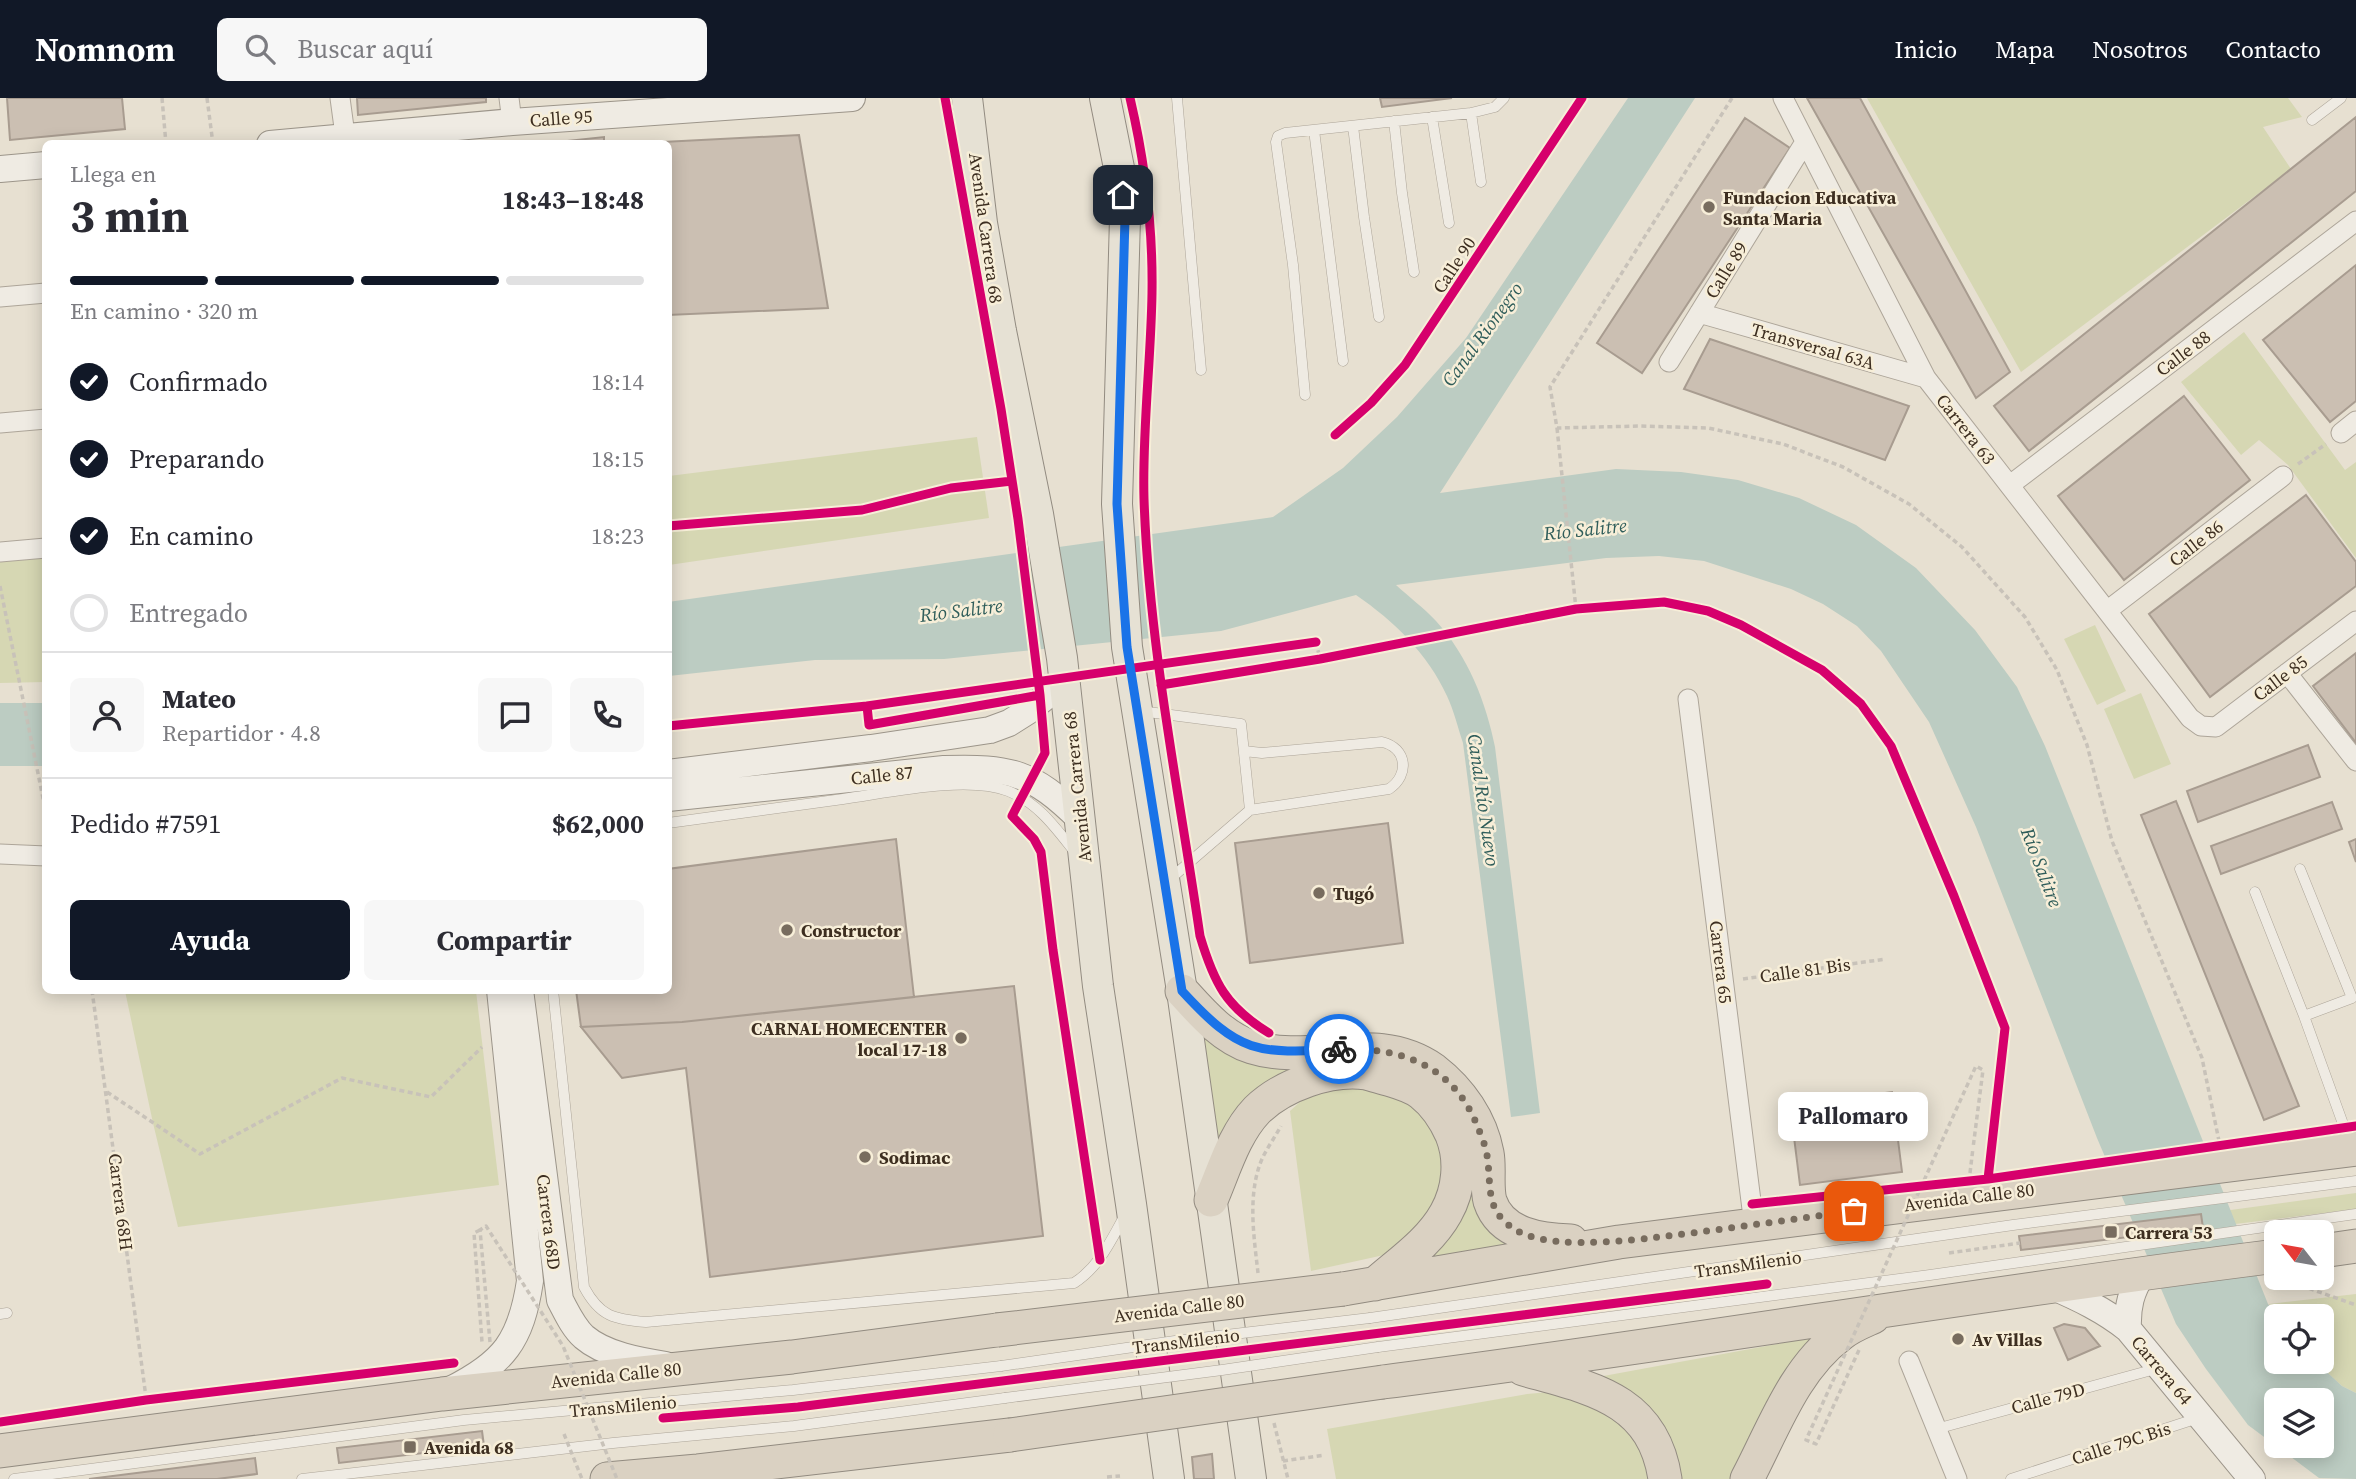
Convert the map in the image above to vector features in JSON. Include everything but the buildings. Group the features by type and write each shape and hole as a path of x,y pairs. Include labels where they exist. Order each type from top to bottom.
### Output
{"highway":[{"path":"1182,991 1216,1026 1252,1048 1294,1053 1368,1048 1400,1054 1430,1068 1452,1085 1472,1113 1487,1153 1490,1201 1508,1224 1531,1237 1548,1241 1619,1242"},
{"path":"1211,1200 1241,1130 1257,1111 1280,1092 1300,1083 1332,1075 1364,1073 1419,1091 1435,1106 1458,1148 1458,1179 1448,1210 1437,1227 1359,1287"},
{"name":"Avenida Calle 80","path":"0,1451 442,1394 792,1357 1359,1287 1619,1242 1754,1225 2355,1160"},
{"path":"2334,1249 2356,1246"},
{"path":"607,1479 1010,1435 2264,1258"},
{"path":"1746,1479 1796,1383 1819,1355 1840,1334 1888,1309"},
{"path":"1511,1366 1604,1394 1635,1413 1650,1433 1662,1459 1665,1479"}],"main road":[{"name":"Avenida Carrera 68","path":"967,98 982,223 1038,514 1055,670 1080,819 1098,986 1169,1479"},
{"path":"1105,98 1120,173 1125,218 1117,504 1127,647 1182,991 1251,1479"}],"street":[{"path":"340,98 345,135"},
{"name":"Calle 95","path":"303,140 345,135 472,134 511,110 852,98"},
{"name":"Carrera 63","path":"1783,98 1926,378 2190,718 2201,726"},
{"name":"Calle 89","path":"1669,362 1805,142"},
{"path":"0,169 42,165"},
{"name":"Calle 88","path":"2010,485 2356,221"},
{"path":"0,297 42,293"},
{"name":"Transversal 63A","path":"1699,313 1926,378"},
{"path":"0,423 42,419"},
{"name":"Calle 86","path":"2108,610 2283,476"},
{"path":"0,552 42,548"},
{"name":"Calle 85","path":"2201,726 2216,727 2356,621"},
{"name":"Calle 87","path":"672,771 990,730 1009,723 1041,702 1055,670"},
{"path":"2287,673 2356,761"},
{"name":"Carrera 65","path":"1688,699 1754,1225"},
{"name":"Calle 87","path":"672,798 944,769 983,768 1029,778 1053,794 1080,819"},
{"path":"0,854 42,856"},
{"name":"Carrera 68D","path":"442,1394 480,1373 505,1352 518,1332 527,1303 530,1259 500,994"},
{"name":"Carrera 68D","path":"521,994 561,1300 571,1322 585,1338 611,1352 642,1361 689,1367"},
{"path":"2128,1329 2132,1293 2143,1273"},
{"name":"Carrera 64","path":"2051,1286 2091,1303 2128,1329 2250,1478"},
{"path":"1909,1361 1957,1479"},
{"path":"717,1479 752,1465"}],"lane":[{"path":"1177,98 1201,370"},
{"path":"1305,395 1293,265 1276,142 1278,136 1285,133 1471,113 1495,107 1504,98"},
{"path":"2312,120 2341,98"},
{"path":"1471,113 1481,182"},
{"path":"1432,117 1449,223"},
{"path":"1394,121 1414,272"},
{"path":"1353,126 1379,317"},
{"path":"1314,130 1343,361"},
{"path":"1137,711 1241,724 1250,810"},
{"path":"1165,884 1250,810 1389,789 1400,780 1404,766 1402,756 1396,748 1382,742 1262,753 1244,751"},
{"path":"672,822 902,790 981,786 1006,790 1029,802 1050,820 1085,865"},
{"path":"2300,869 2354,998 2304,1016"},
{"path":"2255,892 2304,1016 2355,1160"},
{"path":"553,994 584,1287 594,1305 621,1320 646,1322 1074,1283 1100,1260 1131,1204"},
{"name":"TransMilenio","path":"14,1479 464,1420 793,1390 1370,1318 2013,1225 2355,1160"},
{"name":"TransMilenio","path":"302,1479 613,1443 794,1426 1930,1275 2356,1214"},
{"name":"Calle 79D","path":"1936,1429 2160,1368"},
{"name":"Calle 79C Bis","path":"2011,1479 2192,1420"}],"path":[{"path":"162,98 166,140"},
{"path":"207,98 212,140"},
{"path":"1576,609 1557,428 1550,387 1732,98"},
{"path":"2283,476 2348,427"},
{"path":"1557,428 1707,428 1783,444 1843,467 1909,504 1962,547 2025,617 2057,670 2087,745 2112,841 2202,1058 2219,1145"},
{"path":"0,586 42,796"},
{"path":"1564,611 1587,608"},
{"path":"854,707 868,711 889,703 1316,642 1320,659"},
{"path":"1307,661 1333,656"},
{"path":"1157,660 1159,672"},
{"path":"1041,702 1055,670"},
{"path":"107,1092 200,1154 341,1077 431,1097 504,1026"},
{"path":"1859,1350 1816,1444 1807,1440 1976,1066 1983,1070 1973,1148 1974,1180 1958,1181"},
{"path":"2206,1147 2232,1144"},
{"path":"1911,1186 1934,1183"},
{"path":"480,1230 490,1342 481,1342 474,1233 486,1226 563,1346 617,1479"},
{"path":"1950,1253 2020,1243"},
{"path":"1884,1258 1897,1257"},
{"path":"1873,1267 1886,1265"},
{"path":"2312,1290 2356,1305"},
{"path":"133,1402 160,1399"},
{"path":"564,1434 582,1479"},
{"path":"1283,1461 1325,1455"},
{"path":"1107,1477 1120,1476"}],"green space":[{"path":"1867,98 2288,98 2302,117 2263,127 2291,169 2021,372"},
{"path":"2244,332 2345,470 2356,462 2356,558 2288,465 2259,440 2241,455 2181,382"},
{"path":"977,437 989,518 672,565 672,476"},
{"path":"42,555 42,682 0,683 0,560"},
{"path":"2095,625 2126,691 2097,705 2064,639"},
{"path":"2141,693 2171,764 2134,779 2104,709"},
{"path":"126,994 476,994 499,1185 178,1227"},
{"path":"1197,1017 1316,1067 1233,1116 1223,1128 1216,1144"},
{"path":"1355,1085 1388,1089 1417,1108 1440,1131 1445,1159 1440,1198 1423,1228 1384,1255 1311,1271 1290,1111 1312,1091"},
{"path":"1472,1174 1517,1248 1416,1260"},
{"path":"2356,1193 2356,1209 2203,1228 2201,1214"},
{"path":"2356,1294 2356,1393 2342,1386 2329,1374 2334,1374 2334,1304 2269,1304"},
{"path":"1815,1337 1732,1479 1679,1479 1598,1377"},
{"path":"1561,1391 1586,1397 1645,1443 1655,1479 1336,1479 1327,1429 1527,1394"}],"water":[{"path":"1628,98 1695,98 1440,493 1616,469 1681,472 1738,480 1799,498 1856,525 1916,568 1975,630 2017,687 2045,746 2268,1304 2264,1304 2264,1374 2329,1374 2342,1386 2356,1393 2356,1479 2319,1478 2292,1458 2334,1458 2334,1388 2264,1388 2264,1437 2248,1425 2176,1324 2097,1138 1976,827 1929,722 1881,651 1857,626 1823,604 1791,589 1704,561 1659,556 1606,558 1396,585 1436,621 1457,649 1481,697 1495,747 1540,1113 1511,1117 1463,743 1449,702 1420,652 1384,616 1356,595 1221,631 944,659 815,660 672,676 672,601 1273,517 1343,468 1397,417 1466,338"},
{"path":"0,703 42,703 42,766 0,766"}],"cycle path":[{"path":"945,98 1001,409 1040,695 1045,753 1012,816 1034,839 1041,852 1053,950 1100,1260"},
{"path":"1130,98 1144,170 1151,244 1152,293 1144,499 1152,609 1166,718 1200,936 1205,953 1217,980 1232,1003 1269,1033"},
{"name":"Calle 90","path":"1335,435 1371,403 1405,365 1582,98"},
{"path":"672,526 862,510 951,488 1012,481"},
{"path":"1161,685 1320,659 1576,609 1664,602 1708,611 1741,625 1822,670 1861,704 1891,746 1954,896 2005,1028 1988,1179"},
{"path":"867,706 1316,642"},
{"path":"672,726 867,706 869,725 1040,695"},
{"path":"1752,1204 1988,1179 2356,1126"},
{"path":"663,1418 798,1407 1767,1284"},
{"path":"0,1422 146,1400 454,1363"}],"way so far":[{"path":"1339,1049 1368,1048 1400,1054 1430,1068 1452,1085 1472,1113 1487,1153 1490,1201 1508,1224 1531,1237 1548,1241 1619,1242 1854,1211"}],"place":[{"name":"Fundacion Educativa Santa Maria","path":"1709,207"},
{"name":"Tugó","path":"1319,893"},
{"name":"Constructor","path":"787,930"},
{"name":"CARNAL HOMECENTER local 17-18","path":"961,1038"},
{"name":"Sodimac","path":"865,1157"},
{"name":"Pallomaro","path":"1854,1211"},
{"name":"Carrera 53","path":"2111,1232"},
{"name":"Av Villas","path":"1958,1339"},
{"name":"Avenida 68","path":"410,1447"}],"route":[{"path":"1123,195 1125,218 1117,504 1127,647 1182,991 1216,1026 1252,1048 1294,1053 1339,1049"}],"water label":[{"name":"Canal Rionegro","path":"1482,334"},
{"name":"Río Salitre","path":"1585,529"},
{"name":"Río Salitre","path":"961,610"},
{"name":"Canal Río Nuevo","path":"1484,800"},
{"name":"Río Salitre","path":"2042,867"}]}
